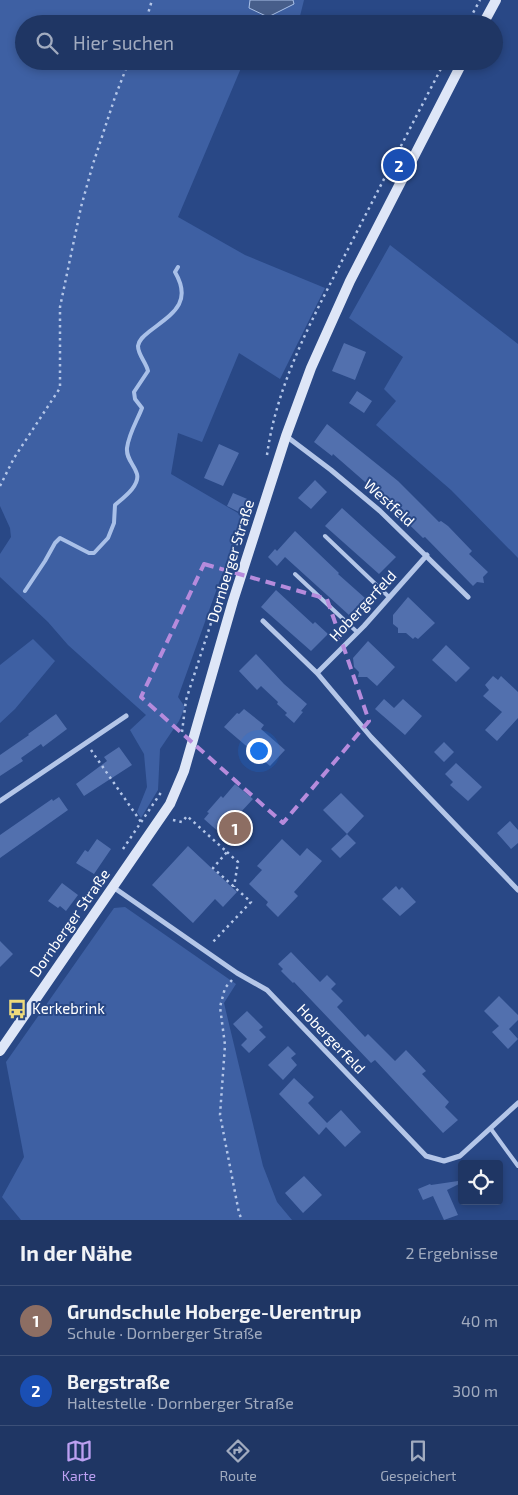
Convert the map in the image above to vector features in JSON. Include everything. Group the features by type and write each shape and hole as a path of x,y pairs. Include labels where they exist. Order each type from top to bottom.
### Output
{"street":[{"path":"488,15 496,0"},
{"name":"Dornberger Straße","path":"0,1051 165,811 184,771 233,601 286,436 311,368 350,281 458,70"},
{"name":"Westfeld","path":"286,436 380,511 468,597"},
{"name":"Hobergerfeld","path":"317,673 357,632 426,555"},
{"path":"263,620 317,673 371,737 518,890"},
{"path":"0,801 126,716"},
{"name":"Hobergerfeld","path":"113,887 237,973 267,990 426,1156 444,1161 460,1156 518,1103"}],"lane":[{"path":"325,536 389,597"},
{"path":"295,574 357,632"},
{"path":"491,1129 518,1166"}],"path":[{"path":"148,15 152,0"},
{"path":"472,15 480,0"},
{"path":"0,486 14,458 60,388 60,307 81,207 93,164 126,70"},
{"path":"182,733 186,700 243,529"},
{"path":"86,742 141,822"},
{"path":"120,853 164,786"},
{"path":"171,820 182,822 187,816 238,862 234,887"},
{"path":"211,944 250,902 213,868 227,852"},
{"path":"237,973 225,988 220,1007 225,1045 220,1114 239,1214 242,1220"}],"highlighted area":[{"path":"204,564 327,599 369,721 283,823 141,697"}],"shaded area":[{"path":"0,0 304,0 300,15 15,15 15,70 240,70 178,217 245,255 325,288 280,379 239,353 202,442 178,433 171,474 243,516 178,697 185,707 179,721 160,749 158,790 141,818 137,812 147,787 144,754 130,730 146,715 68,645 48,622 0,577 0,554 11,537 10,528 0,506"},
{"path":"250,0 293,0 294,4 272,15 264,15 249,8"},
{"path":"390,245 518,344 518,558 451,490 376,425 396,401 384,389 403,357 349,318"},
{"path":"33,639 55,661 15,709 0,723 0,665"},
{"path":"125,907 236,984 224,1003 263,1166 277,1202 292,1220 21,1220 2,1197 24,1157 6,1062 114,908"}],"building":[{"path":"344,343 366,352 355,380 332,371"},
{"path":"357,391 372,401 364,413 349,403"},
{"path":"327,424 398,481 439,522 441,521 448,526 472,551 469,554 488,572 483,577 484,583 477,582 473,586 388,502 333,454 332,456 314,442"},
{"path":"219,444 239,453 223,486 204,478"},
{"path":"315,480 327,492 311,509 298,498"},
{"path":"233,493 252,501 245,515 227,506"},
{"path":"342,508 396,557 379,574 325,526"},
{"path":"295,531 365,598 349,615 285,557 277,566 268,557 275,549 277,551"},
{"path":"276,590 313,624 315,622 328,634 311,651 261,607"},
{"path":"408,597 435,623 418,639 415,637 413,639 406,633 398,633 398,628 393,624 393,615"},
{"path":"368,641 395,667 377,686 367,677 358,677 359,672 354,667 353,658"},
{"path":"446,645 470,668 456,682 432,660"},
{"path":"256,654 284,684 307,704 294,723 285,715 287,713 277,704 278,702 261,686 257,690 239,671"},
{"path":"493,676 498,680 501,676 518,692 518,718 497,741 485,730 502,712 483,696 489,690 485,685"},
{"path":"384,699 394,708 403,699 422,716 405,735 375,709"},
{"path":"244,709 264,725 261,729 285,750 270,766 224,727 237,713 239,714"},
{"path":"56,714 67,729 43,747 41,744 21,758 23,761 0,776 0,755"},
{"path":"444,742 454,752 444,762 434,752"},
{"path":"119,747 132,765 84,796 76,784 107,761 104,757"},
{"path":"456,763 482,787 468,801 450,785 453,782 445,774"},
{"path":"235,784 253,799 228,830 226,829 221,834 204,819 209,813 207,812 221,796 223,798"},
{"path":"341,793 364,816 347,834 323,810"},
{"path":"59,797 68,810 0,858 0,835 52,799 53,801"},
{"path":"510,821 518,830 518,843 511,849 497,833"},
{"path":"347,834 356,843 340,858 331,849"},
{"path":"97,839 111,849 94,874 76,863 85,850 88,852"},
{"path":"282,839 300,856 307,848 322,861 294,892 298,896 278,917 266,905 268,902 249,884 262,870 257,866"},
{"path":"188,846 237,892 223,907 215,899 193,923 152,885"},
{"path":"62,883 78,895 66,911 48,901"},
{"path":"396,886 399,890 402,887 416,902 400,916 382,899"},
{"path":"0,941 13,954 0,967"},
{"path":"291,952 320,982 327,975 336,984 331,989 343,1001 337,1007 365,1037 368,1034 395,1061 406,1050 426,1071 422,1074 449,1102 445,1107 458,1120 443,1133 375,1060 371,1063 294,982 281,971 283,969 278,964"},
{"path":"499,996 518,1015 518,1020 509,1029 518,1039 508,1049 492,1032 499,1026 484,1011"},
{"path":"247,1011 263,1027 259,1030 266,1037 249,1053 241,1045 247,1039 233,1024"},
{"path":"288,1046 296,1054 291,1058 297,1065 283,1080 268,1065"},
{"path":"294,1078 314,1097 308,1103 327,1123 341,1110 361,1132 345,1147 326,1127 319,1135 279,1094"},
{"path":"304,1176 322,1195 303,1213 285,1193"},
{"path":"458,1181 458,1184 447,1190 458,1215 444,1220 433,1196 423,1200 418,1189"}],"waterway":[{"path":"25,591 60,538 89,553 94,553 108,538 114,523 115,505 136,483 136,470 129,458 127,448 131,432 142,408 135,399 134,392 148,371 138,346 142,337 166,319 178,307 182,292 175,272 178,267"}],"place":[{"name":"Bergstraße","path":"399,165"},
{"name":"Grundschule Hoberge-Uerentrup","path":"235,828"},
{"name":"Kerkebrink","path":"17,1009"}]}
